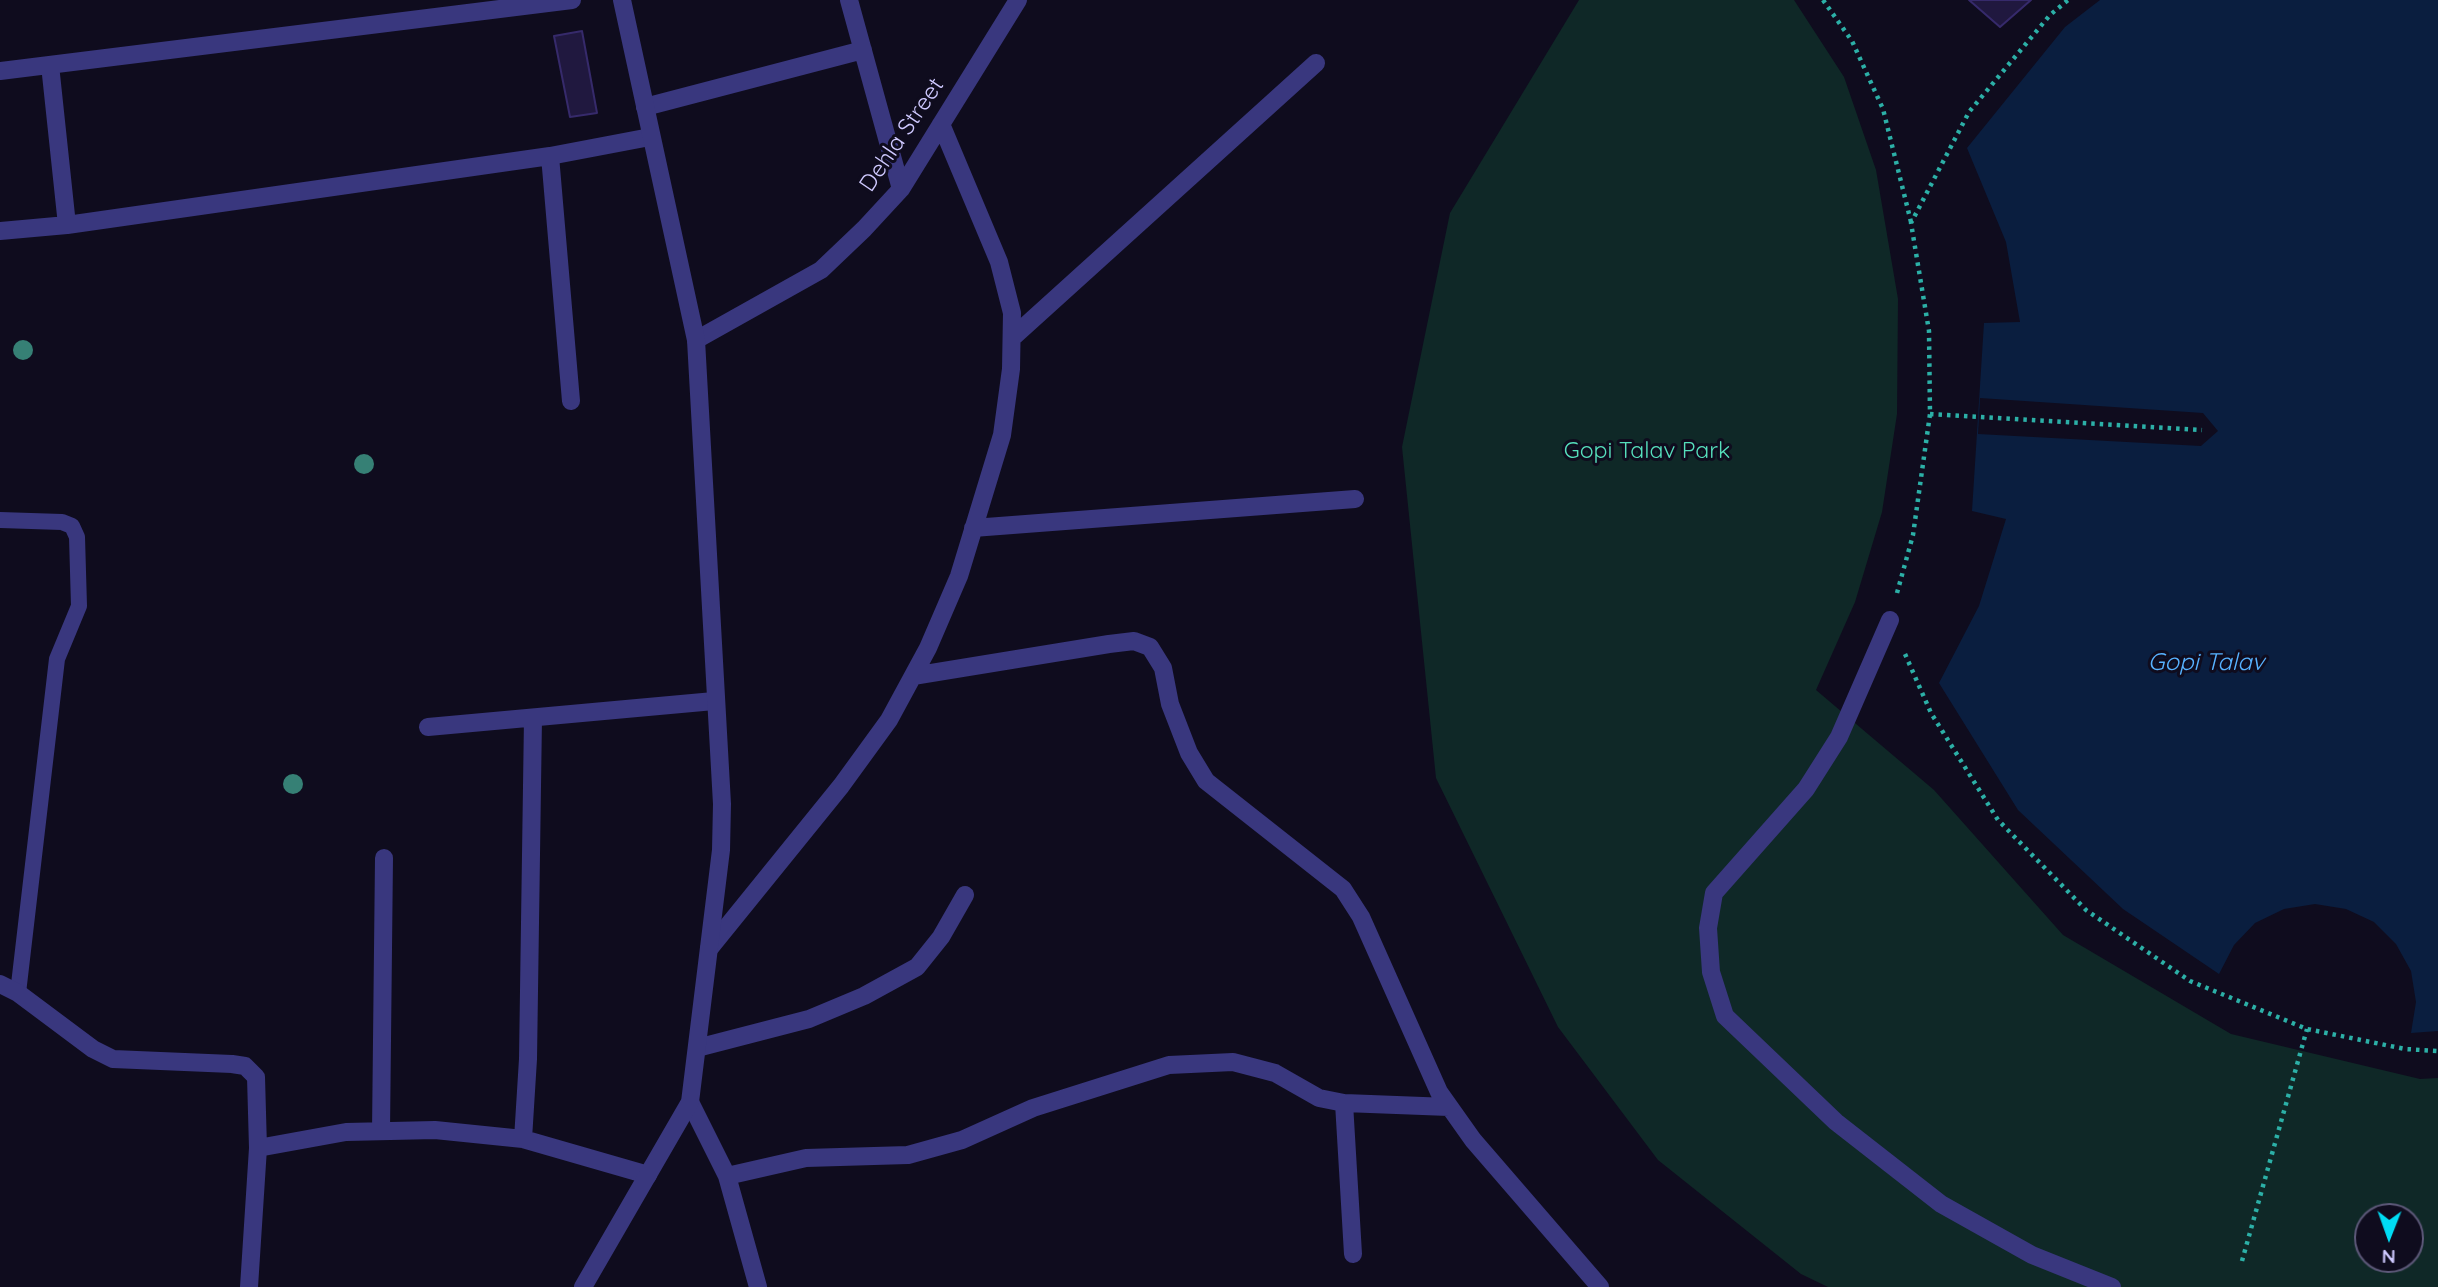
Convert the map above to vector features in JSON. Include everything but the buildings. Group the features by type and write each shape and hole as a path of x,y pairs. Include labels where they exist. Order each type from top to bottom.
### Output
{"street":[{"path":"0,71 572,0"},
{"path":"583,1287 690,1102 721,850 722,804 714,701 696,340 622,0"},
{"path":"849,0 901,189"},
{"name":"Dehla Street","path":"696,340 821,270 901,189 1018,0"},
{"path":"645,107 863,50"},
{"path":"1012,338 1316,63"},
{"path":"50,65 66,225"},
{"path":"709,949 841,786 889,720 913,676 959,576 1002,435 1011,369 1012,313 999,262 941,124"},
{"path":"0,231 66,225 550,156 650,137"},
{"path":"550,156 571,401"},
{"path":"973,528 1355,499"},
{"path":"1890,620 1839,737 1806,789 1714,893 1708,928 1711,972 1725,1016 1836,1122 1941,1205 2032,1255 2112,1287"},
{"path":"913,676 1109,643 1134,641 1150,647 1163,668 1170,704 1189,753 1206,781 1230,803 1277,835 1343,889 1361,917 1438,1092 1473,1140 1600,1287"},
{"path":"428,727 714,701"},
{"path":"523,1139 528,1059 533,718"},
{"path":"382,1131 384,858"},
{"path":"697,1048 809,1019 864,996 917,967 941,937 965,895"},
{"path":"0,984 18,993 93,1049 113,1059 245,1066 256,1077 258,1148 249,1287"},
{"path":"727,1176 806,1158 908,1155 962,1140 1033,1108 1168,1065 1233,1062 1275,1073 1319,1098 1344,1103 1449,1107"},
{"path":"690,1102 727,1176 758,1287"},
{"path":"1344,1103 1353,1254"},
{"path":"258,1148 346,1132 435,1130 523,1139 648,1175"}],"lane":[{"path":"0,520 62,523 72,526 78,537 79,606 57,659 18,993"}],"path":[{"path":"1823,0 1852,41 1884,109 1911,223 1929,331 1930,414 1913,535 1890,620 1931,713 1998,820 2086,910 2190,981 2307,1029 2405,1049 2438,1051"},
{"path":"1911,223 1969,111 2050,15 2068,0"},
{"path":"1930,414 2202,430"},
{"path":"2242,1261 2307,1029"}],"green space":[{"name":"Gopi Talav Park","path":"1579,0 1794,0 1844,77 1876,170 1898,299 1897,414 1882,512 1855,602 1816,690 1934,790 2063,935 2231,1034 2420,1079 2438,1078 2438,1287 1828,1287 1801,1274 1658,1160 1558,1027 1436,778 1402,447 1450,213"}],"water":[{"name":"Gopi Talav","path":"2100,0 2438,0 2438,1031 2411,1033 2416,1002 2411,971 2396,944 2374,922 2346,909 2315,904 2284,909 2255,923 2234,945 2219,974 2123,909 2018,810 1939,683 1979,606 2006,519 1972,511 1984,323 2020,322 2006,242 1967,148 2065,27"}],"pier":[{"path":"1980,398 2203,413 2218,431 2201,446 1978,434"}]}
